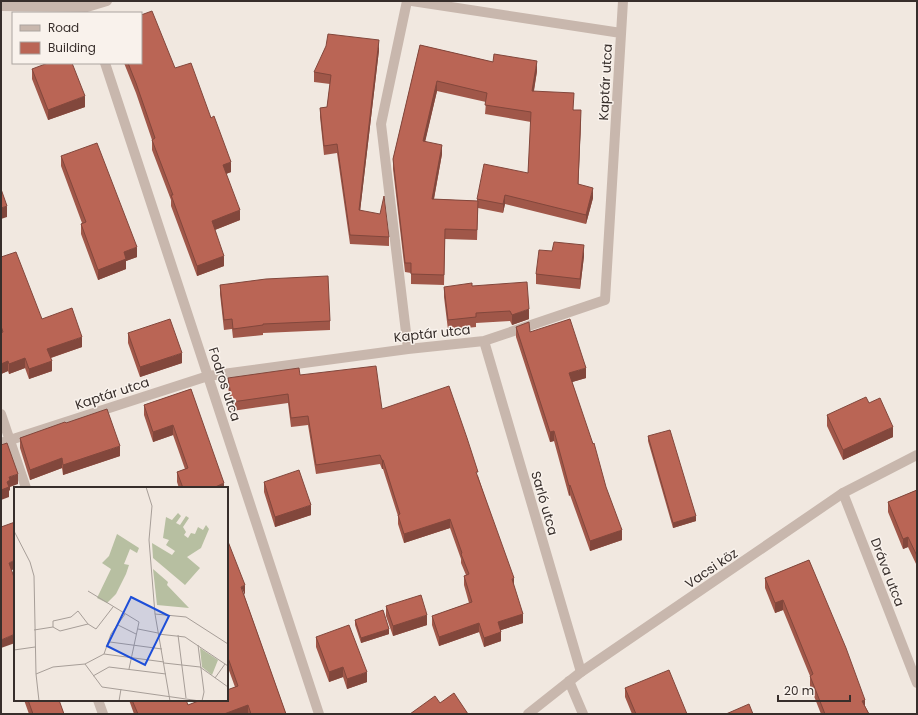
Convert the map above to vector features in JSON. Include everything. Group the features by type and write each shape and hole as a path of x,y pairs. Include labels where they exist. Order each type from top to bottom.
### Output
{"street":[{"path":"1,6 88,10 107,1"},
{"path":"407,1 381,124 408,349"},
{"path":"412,1 621,33 624,1"},
{"name":"Kaptár utca","path":"5,442 208,376 408,349 484,341 605,300 621,33"},
{"name":"Fodros utca","path":"105,64 319,714"},
{"name":"Sarló utca","path":"484,341 581,672"},
{"path":"1,414 5,442 26,487"},
{"name":"Vacsi köz","path":"528,714 581,672 843,493 917,455"},
{"name":"Dráva utca","path":"843,493 917,683"},
{"path":"569,681 583,714"},
{"path":"98,701 103,714"}],"building":[{"path":"152,11 175,68 191,63 211,118 214,116 231,162 223,165 240,210 212,221 224,256 197,266 171,195 173,195 152,140 155,138 128,64 142,64 142,15"},
{"path":"328,34 379,40 359,210 380,214 384,196 389,237 350,235 337,144 324,146 320,108 327,107 331,75 314,72 326,46"},
{"path":"420,45 493,62 494,54 537,61 532,91 574,93 573,110 581,110 578,184 593,188 586,215 505,195 503,204 477,199 484,164 528,173 531,112 485,105 487,93 437,81 423,141 442,145 432,199 478,201 477,230 445,229 444,275 411,274 411,263 405,263 393,159"},
{"path":"45,64 72,64 85,96 48,110 32,69"},
{"path":"97,143 137,247 124,252 126,259 98,270 81,224 86,222 61,156"},
{"path":"1,189 7,206 1,208"},
{"path":"554,242 584,245 580,279 536,274 539,250 552,251"},
{"path":"16,252 42,319 72,308 82,337 47,349 52,361 29,369 25,358 9,364 8,361 1,364 1,333 3,332 1,326 1,257"},
{"path":"328,276 330,321 263,324 233,329 232,319 224,320 220,285 266,279"},
{"path":"527,282 529,309 512,315 510,311 476,313 476,317 448,320 444,287 472,283 472,286"},
{"path":"170,319 182,353 140,367 128,333"},
{"path":"570,319 586,368 569,373 593,444 594,443 606,487 622,530 590,541 570,485 569,486 554,431 550,432 516,327 529,322 530,332"},
{"path":"376,366 382,409 449,386 478,472 476,472 514,578 512,579 523,614 498,622 501,632 484,638 479,623 439,637 432,616 472,602 464,576 469,574 450,519 404,534 398,515 400,514 383,460 380,455 316,465 308,416 291,418 288,394 232,402 228,378 299,368 300,375"},
{"path":"191,389 224,483 215,487 183,487 177,472 188,468 173,425 153,432 144,405"},
{"path":"866,397 869,403 880,398 893,427 843,450 827,415"},
{"path":"107,409 120,446 63,465 62,458 30,470 20,438"},
{"path":"670,430 696,516 673,523 648,436"},
{"path":"7,443 18,474 9,477 10,480 7,482 9,487 1,490 1,445"},
{"path":"299,470 311,505 275,517 264,482"},
{"path":"917,490 917,556 908,537 903,539 888,502"},
{"path":"14,522 14,560 9,563 14,577 14,634 1,640 1,527"},
{"path":"228,542 245,585 241,587 286,714 251,714 248,705 224,714 138,714 132,701 186,701 188,705 198,701 228,701 228,690 238,686 228,658"},
{"path":"809,560 846,648 865,700 862,701 869,714 825,714 810,676 813,674 783,600 775,603 765,578"},
{"path":"421,595 427,615 393,626 386,606"},
{"path":"383,610 389,629 361,638 355,620"},
{"path":"349,625 367,672 347,679 343,667 329,672 316,637"},
{"path":"669,670 687,714 636,714 625,688"},
{"path":"454,693 468,714 410,714 435,696 440,703"},
{"path":"28,701 59,701 64,714 33,714"},
{"path":"749,704 753,714 726,714"}]}
